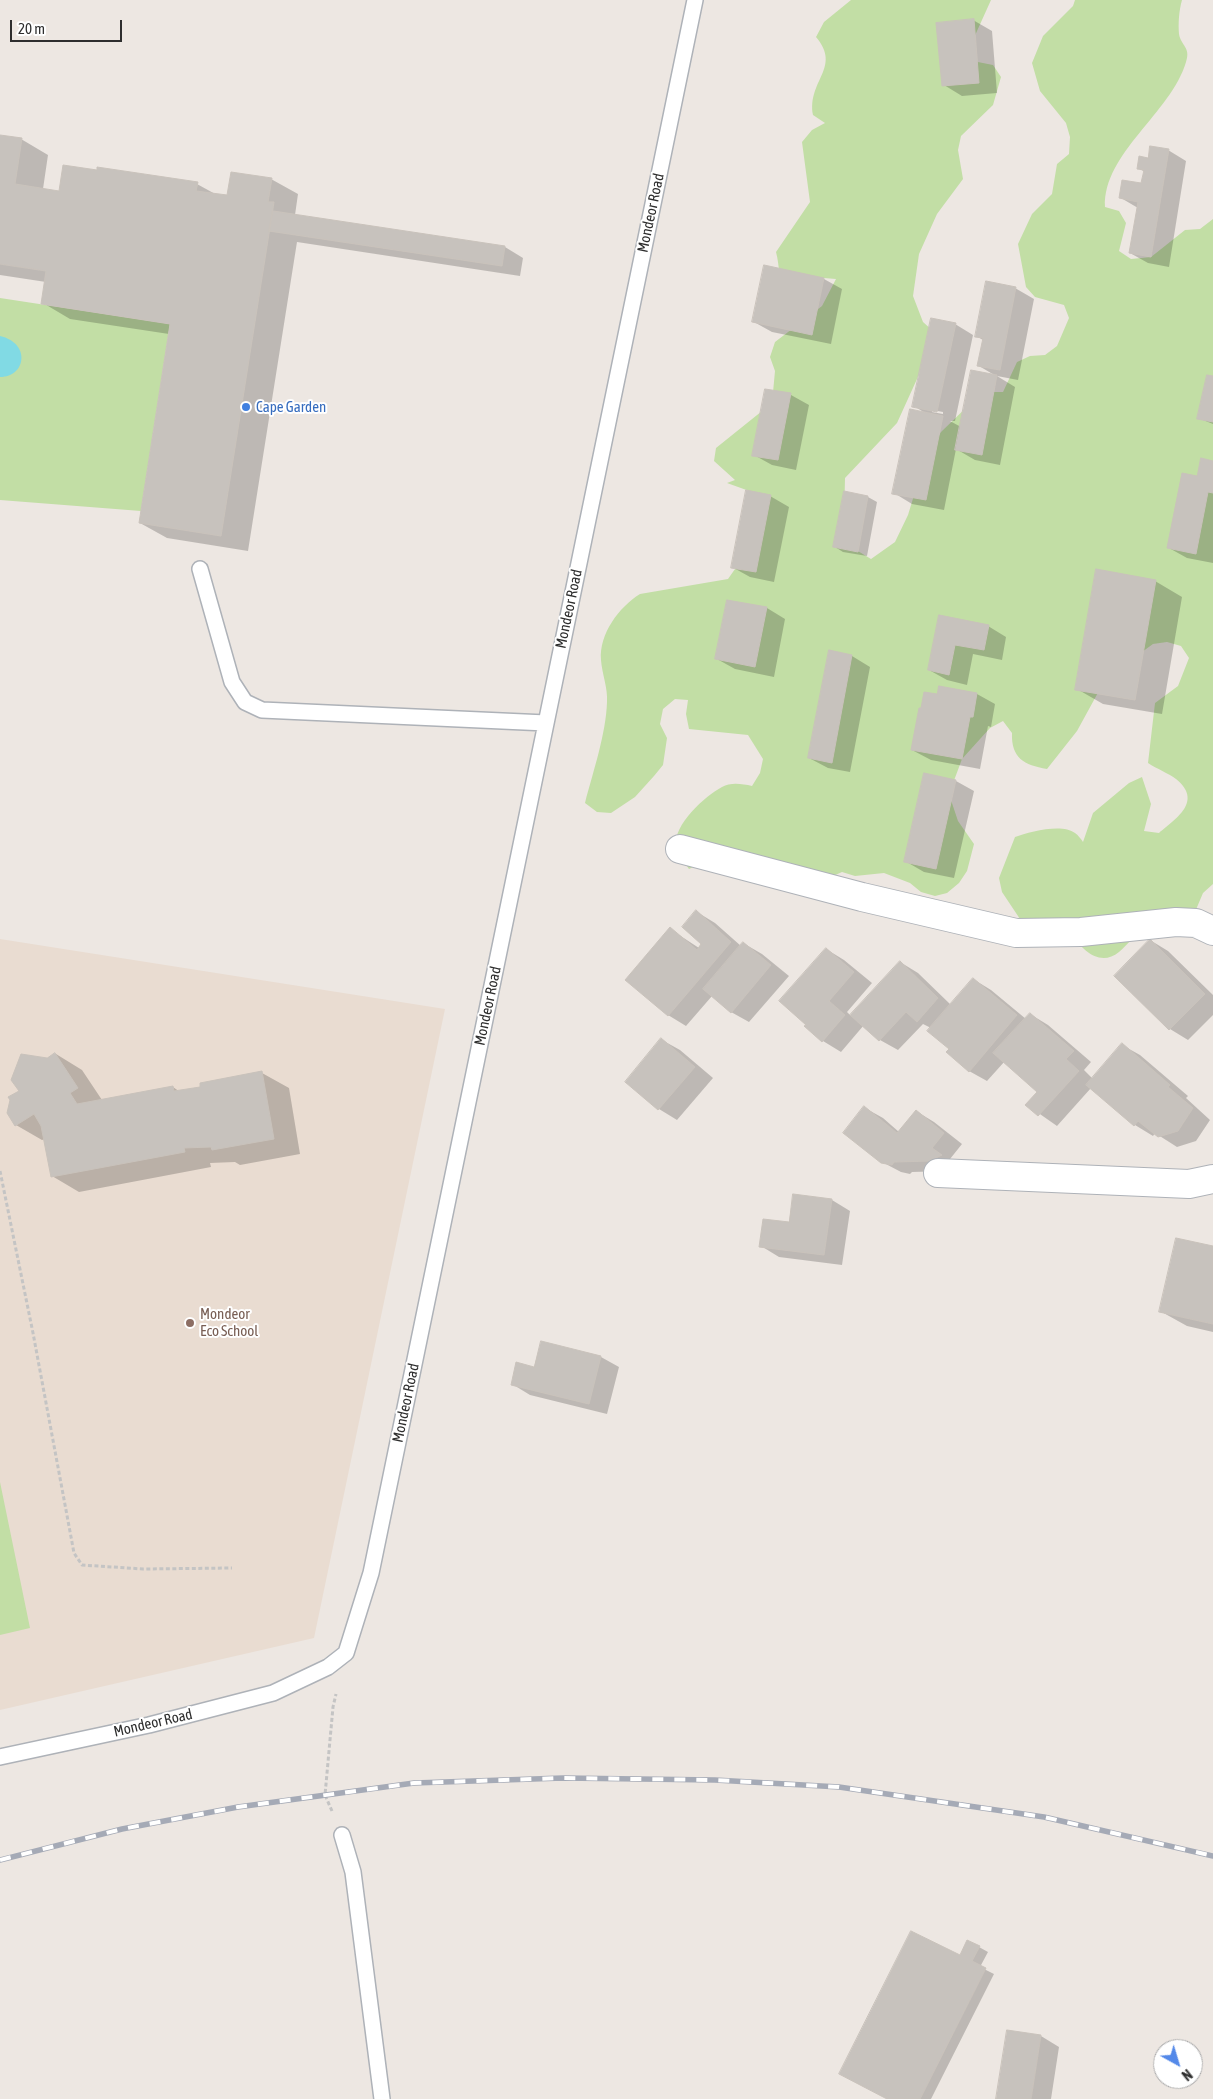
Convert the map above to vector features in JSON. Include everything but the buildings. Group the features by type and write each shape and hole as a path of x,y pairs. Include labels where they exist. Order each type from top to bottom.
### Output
{"street":[{"path":"680,849 862,897 1016,932 1081,932 1176,922 1196,923 1213,930"},
{"path":"938,1173 1189,1184 1213,1179"}],"lane":[{"name":"Mondeor Road","path":"0,1757 149,1725 273,1693 328,1667 346,1652 371,1572 695,0"},
{"path":"200,569 232,682 245,702 262,710 546,723"},
{"path":"342,1834 353,1872 382,2099"}],"path":[{"path":"0,1171 34,1333 74,1553 82,1565 143,1569 232,1568"},
{"path":"333,1707 325,1795 342,1834"}],"shaded area":[{"name":"Mondeor Eco School","path":"0,939 445,1009 314,1638 0,1710"}],"green space":[{"path":"851,0 991,0 968,51 978,62 993,65 1001,77 993,105 961,136 958,150 963,179 937,214 919,254 913,296 923,322 933,331 932,346 897,423 845,478 844,522 853,548 871,559 895,542 908,515 925,459 941,432 975,399 989,392 1003,392 1017,362 1030,356 1045,355 1057,346 1069,318 1064,305 1035,297 1026,287 1018,244 1032,214 1052,194 1057,164 1069,154 1070,137 1066,123 1040,91 1032,63 1043,36 1073,6 1075,0 1182,0 1179,13 1179,34 1187,50 1186,62 1178,81 1167,99 1126,151 1115,169 1107,187 1105,207 1119,211 1126,223 1119,251 1131,259 1151,257 1185,230 1200,229 1213,219 1213,884 1203,893 1192,919 1139,933 1119,952 1105,958 1093,955 1081,947 1073,935 1078,922 1066,918 1040,929 1026,928 1002,892 999,878 1015,837 1037,831 1062,829 1075,833 1083,842 1093,813 1129,783 1142,777 1151,804 1144,831 1159,833 1184,809 1187,795 1184,787 1173,777 1148,763 1155,703 1178,686 1189,658 1181,646 1167,642 1153,644 1100,689 1077,731 1047,769 1032,765 1021,759 1014,749 1012,733 1003,721 990,728 962,759 949,794 958,821 974,844 967,871 959,883 947,893 935,896 921,892 910,883 884,873 855,876 842,872 806,888 726,851 689,869 679,855 676,846 676,838 685,820 707,797 725,785 740,784 752,786 760,773 763,759 748,735 689,729 686,714 688,700 675,699 663,709 660,724 667,738 663,765 635,797 611,813 597,812 585,803 599,753 606,714 607,697 601,650 612,622 625,606 640,594 728,579 754,542 752,492 727,483 735,480 714,461 716,448 772,403 775,371 770,357 775,342 822,306 836,279 824,278 786,294 780,279 776,252 810,202 802,142 812,130 825,123 813,115 812,103 825,66 826,57 816,37 824,22"},
{"path":"0,298 170,324 141,511 0,500"},
{"path":"0,1482 30,1628 0,1635"}],"water":[{"path":"0,336 17,345 21,359 20,366 15,372 9,376 0,377"}],"railway":[{"path":"0,1860 122,1829 238,1807 414,1783 563,1778 715,1780 839,1787 1044,1817 1213,1856"}],"place":[{"name":"Cape Garden","path":"246,407"},
{"name":"Mondeor Eco School","path":"190,1323"}]}
